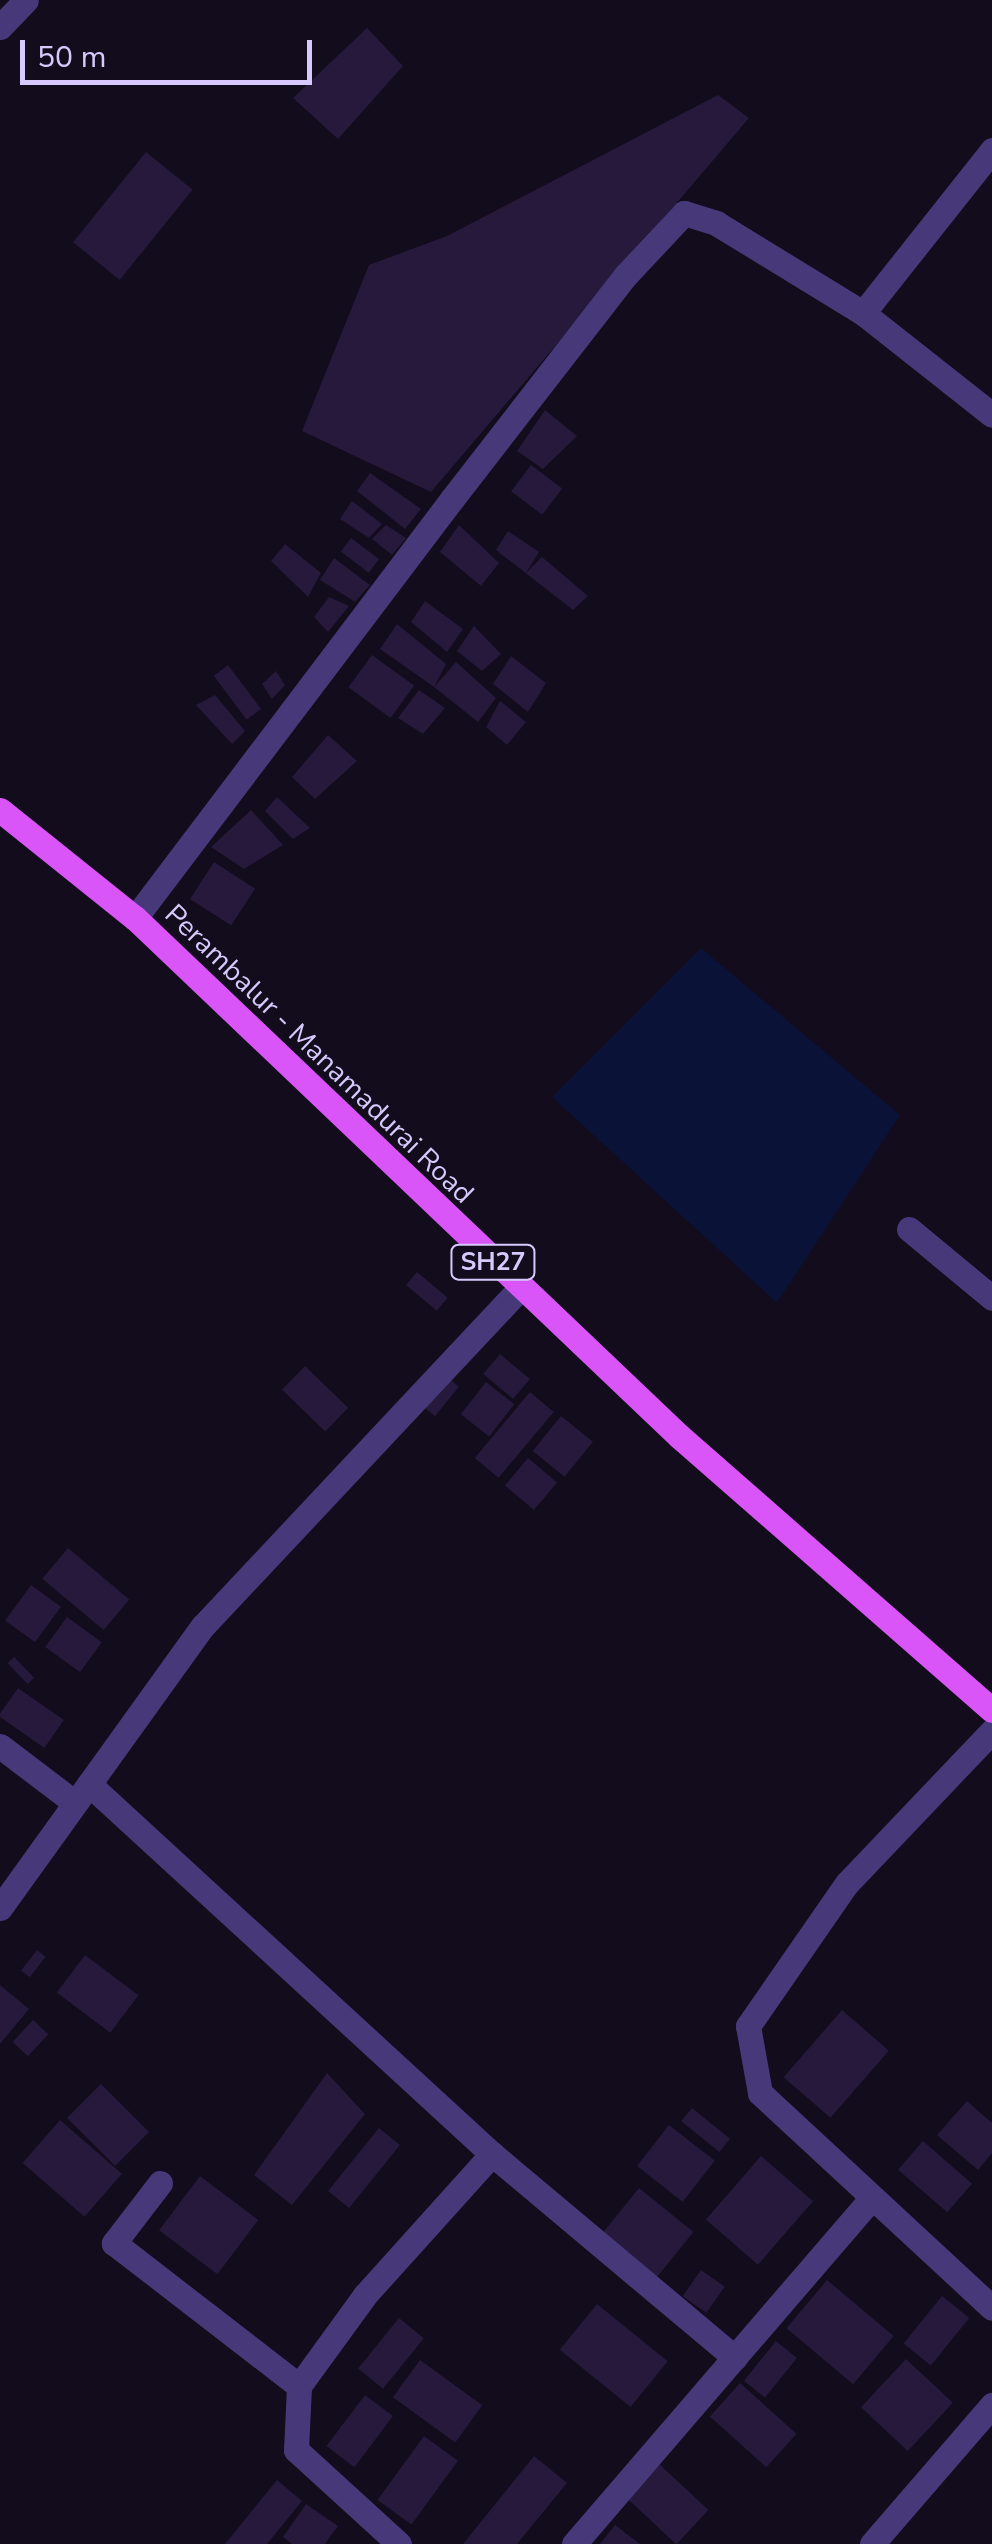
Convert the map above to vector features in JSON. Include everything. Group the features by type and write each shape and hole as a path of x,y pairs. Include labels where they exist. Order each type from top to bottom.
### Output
{"main road":[{"name":"Perambalur - Manamadurai Road","path":"0,810 135,918 520,1288 992,1710"}],"street":[{"path":"0,27 26,0"},
{"path":"863,313 992,150"},
{"path":"135,918 463,484 626,275 684,213 716,223 863,313 992,415"},
{"path":"909,1229 992,1298"},
{"path":"0,1908 203,1626 520,1288"},
{"path":"992,1731 848,1883 748,2026 760,2093 870,2202 992,2308"},
{"path":"0,1746 82,1794 492,2154 735,2358"},
{"path":"399,2544 296,2450 299,2386 366,2295 492,2154"},
{"path":"160,2184 114,2244 299,2386"},
{"path":"574,2544 870,2202"},
{"path":"872,2544 992,2405"}],"water":[{"path":"701,948 900,1115 777,1303 552,1097"}],"building":[{"path":"367,28 403,66 338,139 293,98"},
{"path":"718,95 749,118 431,492 302,431 369,265 447,236"},
{"path":"146,152 193,190 120,280 73,242"},
{"path":"545,410 577,436 543,469 517,451"},
{"path":"531,465 562,488 542,515 511,491"},
{"path":"370,473 421,509 405,529 357,491"},
{"path":"352,501 382,524 369,538 340,519"},
{"path":"386,525 406,538 392,555 372,539"},
{"path":"459,525 499,563 481,586 440,552"},
{"path":"508,531 539,552 526,573 542,557 588,596 573,610 496,550"},
{"path":"351,538 379,559 369,573 341,552"},
{"path":"285,544 321,573 308,597 271,561"},
{"path":"334,558 370,585 355,602 320,580"},
{"path":"329,597 349,606 328,632 314,617"},
{"path":"425,601 463,629 447,652 411,622"},
{"path":"397,624 446,664 434,687 380,649"},
{"path":"474,626 501,654 482,671 457,651"},
{"path":"372,655 414,686 391,718 348,687"},
{"path":"511,656 546,683 528,712 493,684"},
{"path":"456,662 496,698 478,722 434,687"},
{"path":"228,665 261,709 247,720 214,676"},
{"path":"276,671 285,685 272,699 262,684"},
{"path":"419,690 445,708 423,734 398,718"},
{"path":"215,695 245,731 232,744 196,705"},
{"path":"500,701 526,722 507,745 486,727"},
{"path":"328,735 357,761 315,799 292,777"},
{"path":"277,797 310,828 293,839 265,811"},
{"path":"251,810 283,845 244,869 211,847"},
{"path":"214,862 255,889 231,926 190,899"},
{"path":"417,1272 448,1298 437,1311 406,1285"},
{"path":"500,1354 530,1379 513,1399 483,1374"},
{"path":"305,1366 348,1408 325,1431 282,1390"},
{"path":"448,1378 459,1387 435,1416 424,1408"},
{"path":"486,1382 514,1404 489,1436 461,1414"},
{"path":"530,1392 554,1412 498,1478 475,1458"},
{"path":"561,1416 593,1442 565,1477 533,1451"},
{"path":"528,1458 557,1482 534,1510 505,1486"},
{"path":"68,1548 129,1599 104,1630 42,1579"},
{"path":"31,1585 61,1607 35,1642 5,1621"},
{"path":"67,1617 102,1642 80,1672 45,1647"},
{"path":"14,1657 34,1678 28,1684 8,1663"},
{"path":"18,1688 64,1720 44,1748 0,1717"},
{"path":"37,1950 46,1957 30,1977 21,1970"},
{"path":"85,1955 139,1995 110,2033 57,1993"},
{"path":"0,1985 29,2009 0,2044"},
{"path":"842,2010 889,2051 830,2118 784,2077"},
{"path":"33,2020 48,2034 28,2056 13,2042"},
{"path":"327,2073 365,2114 292,2205 254,2175"},
{"path":"101,2084 149,2132 115,2166 67,2118"},
{"path":"967,2101 992,2123 992,2153 978,2170 937,2135"},
{"path":"692,2108 730,2139 719,2152 681,2121"},
{"path":"60,2120 122,2174 84,2217 23,2163"},
{"path":"669,2125 715,2161 683,2202 637,2166"},
{"path":"379,2128 400,2145 349,2208 328,2191"},
{"path":"923,2141 972,2184 947,2212 898,2170"},
{"path":"761,2156 813,2201 758,2265 706,2219"},
{"path":"200,2176 258,2220 217,2274 159,2230"},
{"path":"639,2188 693,2232 655,2279 601,2235"},
{"path":"701,2270 725,2287 706,2313 683,2296"},
{"path":"827,2280 894,2336 853,2384 787,2328"},
{"path":"942,2296 969,2318 931,2365 904,2343"},
{"path":"597,2304 668,2361 631,2407 560,2350"},
{"path":"399,2318 424,2338 383,2389 358,2369"},
{"path":"776,2341 797,2358 765,2398 744,2381"},
{"path":"906,2359 953,2403 908,2451 861,2407"},
{"path":"420,2360 482,2405 455,2442 393,2397"},
{"path":"740,2383 796,2434 766,2467 710,2416"},
{"path":"365,2395 393,2416 354,2467 326,2446"},
{"path":"424,2436 458,2461 412,2525 378,2500"},
{"path":"534,2456 567,2483 517,2544 463,2544"},
{"path":"658,2463 708,2510 676,2544 626,2497"},
{"path":"277,2480 302,2501 267,2544 225,2544"},
{"path":"306,2504 338,2526 325,2544 292,2544 283,2537"},
{"path":"615,2525 640,2544 600,2544"}]}
